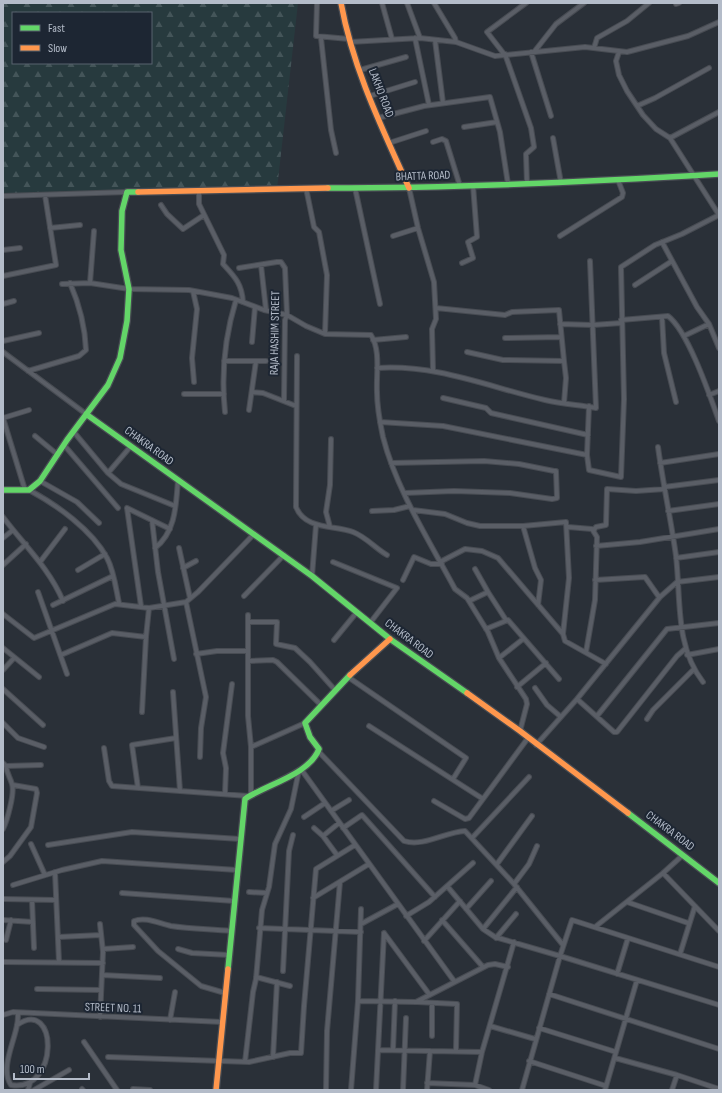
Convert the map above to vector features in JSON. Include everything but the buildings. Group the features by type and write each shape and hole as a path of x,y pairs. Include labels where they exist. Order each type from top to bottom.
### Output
{"main road":[{"name":"LAKHO ROAD","path":"341,3 345,29 360,70 378,118 409,188"},
{"name":"BHATTA ROAD","path":"127,192 306,188 409,188 561,183 719,174"},
{"path":"3,490 27,490 40,481 73,431 108,386 120,358 127,321 129,289 121,250 122,211 127,192"},
{"name":"CHAKRA ROAD","path":"86,414 284,555 390,639 520,731 536,745 719,883"},
{"path":"216,1090 243,804 249,795 299,770 318,752 319,749 305,726 305,723 348,677 390,639"}],"street":[{"path":"317,3 316,36 321,38 350,40 420,38 456,42 495,56 585,47 627,52 688,36 719,22"},
{"path":"382,3 392,39"},
{"path":"407,3 420,38"},
{"path":"434,3 456,42"},
{"path":"526,3 487,32 504,54 531,128 534,147 526,154 527,184"},
{"path":"533,52 556,24 584,3"},
{"path":"594,48 597,38 627,21 650,3"},
{"path":"321,38 331,130 336,153"},
{"path":"415,38 429,105"},
{"path":"434,40 443,103"},
{"path":"533,52 551,116"},
{"path":"589,406 588,470 620,477 624,399 621,321 621,267 662,242 671,240 719,214 670,138 656,129 637,106 619,74 616,62 619,52"},
{"path":"360,70 406,57"},
{"path":"637,106 655,98 709,68"},
{"path":"370,96 414,82"},
{"path":"378,118 429,105 490,96 497,122 508,184"},
{"path":"670,138 719,112"},
{"path":"464,127 497,122"},
{"path":"389,143 426,131"},
{"path":"553,138 561,183"},
{"path":"433,142 442,139 446,141 460,186"},
{"path":"560,236 622,197 623,195 618,180"},
{"path":"462,263 473,258 468,242 477,237 473,185"},
{"path":"306,188 314,227 318,232 328,275 326,334"},
{"path":"355,188 380,304"},
{"path":"409,188 418,228 434,282 436,320 432,328 433,370"},
{"path":"199,191 199,204 224,255 223,264 241,287 243,302"},
{"path":"3,196 127,192"},
{"path":"3,276 56,265 45,195"},
{"path":"161,205 166,214 183,229 204,215"},
{"path":"50,228 80,225"},
{"path":"393,236 418,228"},
{"path":"90,283 94,231"},
{"path":"662,242 697,307 709,324 719,348"},
{"path":"3,250 20,248"},
{"path":"377,368 397,367 433,370 491,384 546,400 596,408 590,260"},
{"path":"635,285 672,261"},
{"name":"RAJA HASHIM STREET","path":"261,266 281,262 285,268 287,315 284,349 284,401"},
{"path":"240,268 259,264 261,266 266,310"},
{"path":"28,371 79,356 86,350 85,327 79,304 70,283"},
{"path":"62,284 90,283 129,289 193,291 236,300 255,307 287,315 306,326 326,334 369,334 373,340 377,368 377,393 380,422 392,462 412,508 455,589 469,601 486,629 499,658 527,704 520,731"},
{"path":"193,291 197,308 192,358 194,382"},
{"path":"225,412 224,361 231,318 236,300"},
{"path":"3,304 14,301"},
{"path":"252,342 255,307"},
{"path":"436,308 505,314 512,312 559,310 566,378 564,403"},
{"path":"560,324 593,325 668,316 675,321 684,336 710,394 719,421"},
{"path":"662,317 664,353 676,402"},
{"path":"684,336 709,324"},
{"path":"3,340 39,333"},
{"path":"505,338 561,337"},
{"path":"373,340 406,338"},
{"path":"3,352 86,414"},
{"path":"467,352 503,360 564,361"},
{"path":"297,356 296,507 303,518 316,525 353,532 366,539 387,555"},
{"path":"224,361 266,361"},
{"path":"249,410 256,361"},
{"path":"710,394 719,390"},
{"path":"252,392 263,393 296,406"},
{"path":"184,394 224,394"},
{"path":"443,398 486,408 491,413 588,435"},
{"path":"29,410 3,418 5,434 27,490 49,500 66,513 96,542 105,554 113,576 119,603"},
{"path":"380,422 442,426 588,455"},
{"path":"73,431 108,472 121,484 175,506"},
{"path":"35,436 58,455"},
{"path":"330,527 326,512 330,485 331,439"},
{"path":"64,445 118,508"},
{"path":"108,472 131,446"},
{"path":"658,447 676,558 677,582 685,649 694,670 703,682"},
{"path":"660,463 719,454"},
{"path":"392,462 498,462 519,464 556,471 557,476 557,498 552,499 510,493 454,491 405,493"},
{"path":"155,548 165,540 170,529 175,506 178,480"},
{"path":"568,527 594,530 596,527 606,525 607,489 636,491 719,480"},
{"path":"40,481 77,502 99,524"},
{"path":"668,511 719,504"},
{"path":"141,606 127,508 170,529"},
{"path":"372,511 412,508 445,514 467,523 480,526 523,526 563,521 566,522 568,527 569,578 563,634"},
{"path":"3,517 40,562 57,586 63,600"},
{"path":"152,520 155,548 174,659"},
{"path":"312,576 316,525"},
{"path":"523,526 535,568 541,580 538,605"},
{"path":"40,562 65,529"},
{"path":"596,546 640,542 719,529"},
{"path":"3,538 13,530"},
{"path":"586,652 595,600 597,537 594,530"},
{"path":"3,614 34,638 119,603 149,608 186,602 254,534"},
{"path":"3,565 26,544"},
{"path":"179,548 190,598"},
{"path":"403,580 414,557 431,564 441,563 465,549 482,551 498,558 563,634 566,641 606,664"},
{"path":"676,558 719,552"},
{"path":"78,570 105,554"},
{"path":"244,596 284,555"},
{"path":"183,568 196,561"},
{"path":"333,562 397,588 370,623"},
{"path":"475,569 506,620 508,620 559,679"},
{"path":"53,605 113,576"},
{"path":"595,580 644,577 660,597"},
{"path":"536,745 577,699 660,597 677,582 719,577"},
{"path":"38,592 67,674"},
{"path":"469,601 488,592"},
{"path":"186,602 206,697 201,728 200,757"},
{"path":"142,712 149,608"},
{"path":"334,640 357,612"},
{"path":"104,748 110,784 115,787 249,795 251,747 248,716 248,615"},
{"path":"486,629 506,620"},
{"path":"248,622 277,622 276,644 295,648 310,662 335,690"},
{"path":"597,716 667,629 671,627 682,628 719,623"},
{"path":"61,655 112,632 146,637"},
{"path":"499,658 523,639"},
{"path":"3,648 39,677"},
{"path":"577,699 614,732 617,732 677,656 685,649"},
{"path":"687,655 719,649"},
{"path":"196,654 217,651 248,651"},
{"path":"3,670 14,658"},
{"path":"249,660 273,660 277,662 321,705"},
{"path":"517,687 546,663"},
{"path":"647,719 653,710 694,670"},
{"path":"348,677 466,758 453,779"},
{"path":"225,794 226,768 223,752 232,684"},
{"path":"534,688 547,705 561,717"},
{"path":"3,689 42,725"},
{"path":"173,692 180,791"},
{"path":"3,722 18,738 44,747"},
{"path":"251,747 305,723"},
{"path":"369,726 483,799"},
{"path":"138,788 132,745 176,738"},
{"path":"434,801 467,819 528,738"},
{"path":"318,752 404,841 428,840 465,831 497,864 563,945"},
{"path":"3,828 8,818 13,785 7,773 5,764 41,765"},
{"path":"245,1062 256,977 259,928 267,893 275,844 291,808 299,770 303,772 454,981"},
{"path":"472,838 529,776"},
{"path":"3,862 10,856 31,827 38,793 36,789 13,785"},
{"path":"331,811 349,800"},
{"path":"304,817 325,803"},
{"path":"343,828 362,815 435,897"},
{"path":"497,864 532,816"},
{"path":"323,836 339,823"},
{"path":"314,828 323,836 337,855"},
{"path":"48,845 132,832 240,839"},
{"path":"283,971 289,851 293,835"},
{"path":"31,844 45,875"},
{"path":"108,1057 256,1062 273,1057 302,1052 310,931 316,869 355,845"},
{"path":"483,929 530,864 537,846"},
{"path":"595,927 663,873 683,855"},
{"path":"13,885 55,872 102,861 237,870"},
{"path":"406,916 435,897 473,863"},
{"path":"314,898 369,864"},
{"path":"55,872 59,962"},
{"path":"663,873 719,930"},
{"path":"466,909 491,881"},
{"path":"326,1090 328,1031 340,882"},
{"path":"447,886 483,929 496,938 514,942 719,1005"},
{"path":"249,892 267,893"},
{"path":"122,893 234,901"},
{"path":"3,899 56,900"},
{"path":"32,900 34,948"},
{"path":"424,941 460,901"},
{"path":"627,902 688,923"},
{"path":"361,924 398,904"},
{"path":"680,954 688,923 695,906"},
{"path":"351,1090 358,1001 361,909"},
{"path":"496,938 516,914"},
{"path":"3,920 33,922"},
{"path":"6,940 10,920"},
{"path":"442,920 483,967"},
{"path":"522,1090 535,1039 572,920 719,967"},
{"path":"225,993 200,986 158,951 134,925 134,921 158,922 169,926 231,931"},
{"path":"100,924 103,949 100,1017"},
{"path":"259,928 361,932"},
{"path":"376,1090 382,1001 384,933 429,994"},
{"path":"58,937 101,935"},
{"path":"617,974 628,938"},
{"path":"475,1085 482,1052 508,967 514,942"},
{"path":"103,949 133,947"},
{"path":"178,949 192,953 229,955"},
{"path":"3,962 103,963"},
{"path":"416,1002 483,967 491,964 508,967"},
{"path":"102,975 160,978"},
{"path":"256,977 290,986"},
{"path":"529,1062 606,1088 637,980"},
{"path":"273,1057 277,982"},
{"path":"36,989 101,990"},
{"path":"170,1020 175,992"},
{"path":"549,994 719,1049"},
{"path":"358,1001 432,1002 457,1004 456,1052"},
{"path":"393,1050 395,1001"},
{"path":"432,1002 432,1036"},
{"path":"17,1025 28,1021 38,1022 43,1026 49,1039 48,1051 35,1080 30,1084 17,1086 11,1085 4,1074 7,1053 17,1025 18,1013"},
{"name":"STREET NO. 11","path":"3,1015 18,1013 222,1022"},
{"path":"404,1090 406,1018"},
{"path":"490,1026 535,1039"},
{"path":"539,1028 616,1052"},
{"path":"84,1042 117,1090"},
{"path":"379,1050 482,1052"},
{"path":"428,1090 427,1083 430,1052"},
{"path":"615,1058 677,1075 719,1090"},
{"path":"34,1090 69,1070"},
{"path":"672,1090 677,1075"},
{"path":"427,1083 475,1085 489,1090"},
{"path":"28,1090 30,1084"},
{"path":"132,1089 150,1090"}],"green space":[{"path":"3,3 298,3 277,189 3,196"}],"traffic: fast":[{"path":"328,188 524,184 719,174"},
{"path":"3,490 29,490 40,481 67,440 108,385 120,358 127,321 129,289 121,250 122,211 127,192 138,192"},
{"path":"86,414 312,576 390,639 467,693"},
{"path":"228,969 245,799 297,772 314,758 319,749 310,737 305,723 350,675"},
{"path":"628,813 719,883"}],"traffic: slow":[{"path":"341,3 353,51 369,98 409,188"},
{"path":"138,192 328,188"},
{"path":"350,675 390,639"},
{"path":"467,693 520,731 628,813"},
{"path":"216,1090 228,969"}]}
